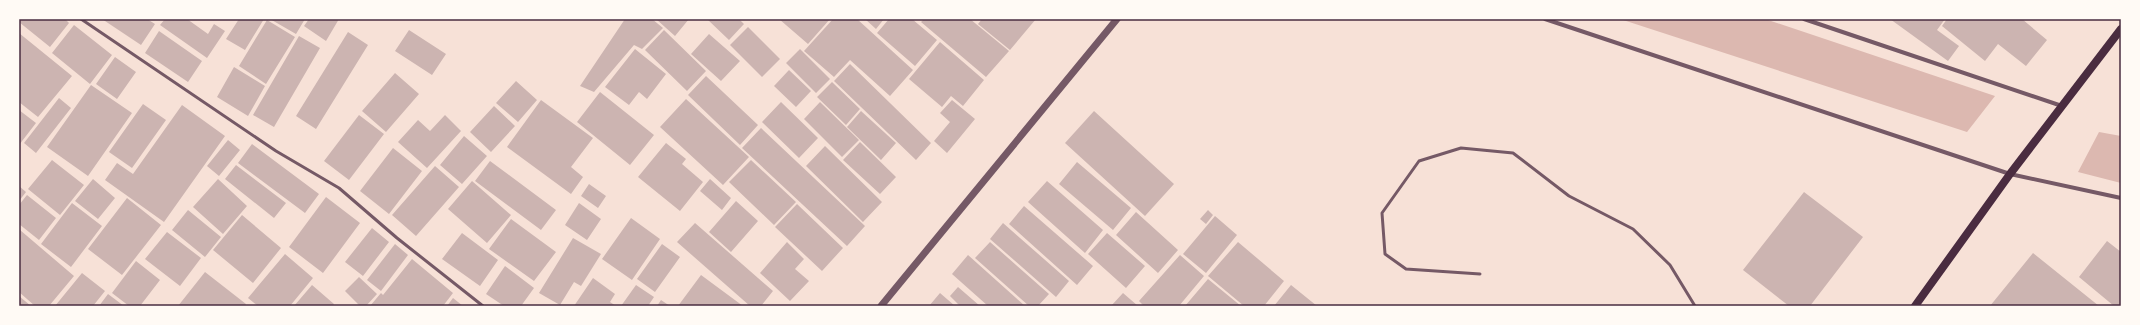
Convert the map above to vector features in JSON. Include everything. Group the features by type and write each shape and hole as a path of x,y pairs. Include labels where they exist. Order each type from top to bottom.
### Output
{"main road":[{"path":"1915,306 2010,174 2121,29"}],"street":[{"path":"881,306 1117,19"},
{"path":"1545,19 2010,174 2121,198"},
{"path":"1804,19 2063,106"}],"lane":[{"path":"81,19 276,151 339,188 397,238 483,306"},
{"path":"1480,274 1406,269 1385,254 1382,213 1419,161 1461,148 1512,153 1569,196 1633,229 1670,265 1695,306"}],"shaded area":[{"path":"1620,19 1765,19 1995,96 1967,132"},
{"path":"2099,132 2121,136 2121,183 2078,172"}],"building":[{"path":"19,19 65,19 69,23 50,47 19,22"},
{"path":"102,19 147,19 155,24 141,45"},
{"path":"165,19 187,19 208,34 214,24 225,31 207,58 160,25"},
{"path":"239,19 264,19 245,50 226,39"},
{"path":"270,19 305,19 296,34"},
{"path":"309,19 339,19 326,41 304,26"},
{"path":"625,19 652,19 663,28 642,49 634,45 594,92 580,86"},
{"path":"656,19 689,19 675,36"},
{"path":"707,19 739,19 744,24 729,40"},
{"path":"779,19 830,19 808,44"},
{"path":"833,19 857,19 913,70 890,96 850,60 834,77 804,51"},
{"path":"865,19 884,19 876,29"},
{"path":"889,19 912,19 937,40 915,66 877,33"},
{"path":"924,19 970,19 1009,51 986,77 921,22"},
{"path":"982,19 1036,19 1010,50 978,24"},
{"path":"1890,19 1945,19 1937,30 1959,46 1948,61"},
{"path":"1947,19 2022,19 2047,40 2026,66 1998,44 1985,61 1942,26"},
{"path":"267,20 295,37 266,84 239,66"},
{"path":"74,25 112,55 90,84 52,53"},
{"path":"748,27 780,59 762,77 730,45"},
{"path":"409,30 446,54 432,75 395,51"},
{"path":"664,30 706,71 687,91 645,50"},
{"path":"159,31 202,61 188,82 145,53"},
{"path":"348,32 368,45 316,129 296,116"},
{"path":"19,33 72,76 38,117 19,102"},
{"path":"709,34 740,61 721,81 691,54"},
{"path":"299,36 320,48 274,127 253,115"},
{"path":"940,42 984,80 963,106 951,96 942,107 909,79"},
{"path":"635,49 666,74 647,99 639,92 629,105 605,87"},
{"path":"800,49 830,79 816,93 786,63"},
{"path":"115,57 136,72 117,99 96,84"},
{"path":"850,64 931,143 916,160 834,81"},
{"path":"234,67 265,86 248,116 217,97"},
{"path":"789,70 811,91 796,107 774,86"},
{"path":"395,73 419,94 386,132 362,111"},
{"path":"706,76 758,125 740,145 688,95"},
{"path":"516,81 537,100 518,122 496,103"},
{"path":"832,82 860,109 846,125 817,97"},
{"path":"91,85 132,113 88,176 47,147"},
{"path":"600,92 654,135 630,165 577,122"},
{"path":"59,98 71,108 36,153 24,143"},
{"path":"686,99 749,157 723,185 660,127"},
{"path":"541,100 593,138 571,167 583,177 571,194 507,147"},
{"path":"952,100 975,119 947,153 934,141 950,122 940,113"},
{"path":"781,102 818,138 799,158 762,122"},
{"path":"820,102 859,140 842,157 804,119"},
{"path":"143,104 166,120 132,168 109,152"},
{"path":"182,105 225,136 164,222 105,180 117,163 133,174"},
{"path":"494,106 515,126 491,152 470,132"},
{"path":"19,110 36,123 19,145"},
{"path":"861,111 896,143 881,160 847,127"},
{"path":"1094,111 1174,184 1145,216 1065,143"},
{"path":"359,115 384,134 349,180 324,161"},
{"path":"445,115 461,131 427,168 398,142 418,120 430,131"},
{"path":"761,128 865,226 847,246 742,148"},
{"path":"464,136 487,156 462,184 440,165"},
{"path":"228,140 240,150 219,176 207,166"},
{"path":"860,142 896,177 880,194 843,160"},
{"path":"666,143 686,159 682,164 703,182 680,211 638,177"},
{"path":"252,144 319,194 305,213 238,163"},
{"path":"825,146 882,202 863,222 806,166"},
{"path":"393,148 422,171 389,214 360,191"},
{"path":"52,160 84,185 60,215 28,189"},
{"path":"751,160 796,202 774,225 729,182"},
{"path":"490,161 556,210 541,230 475,181"},
{"path":"1077,162 1131,208 1113,230 1059,184"},
{"path":"236,165 286,203 274,218 225,179"},
{"path":"435,166 459,187 416,236 392,215"},
{"path":"93,179 115,198 98,219 75,201"},
{"path":"218,179 247,206 223,234 193,207"},
{"path":"710,179 731,198 722,210 700,191"},
{"path":"472,181 511,215 487,243 448,209"},
{"path":"1047,181 1103,230 1085,253 1028,202"},
{"path":"589,184 606,196 598,208 581,196"},
{"path":"19,186 26,192 19,201"},
{"path":"1804,192 1863,237 1810,306 1789,306 1743,270"},
{"path":"27,195 56,218 39,240 19,224 19,205"},
{"path":"326,197 360,223 323,273 289,247"},
{"path":"127,198 161,225 122,275 88,249"},
{"path":"736,201 758,221 731,252 709,232"},
{"path":"72,203 102,226 71,267 41,244"},
{"path":"579,203 601,219 587,240 565,225"},
{"path":"797,204 843,248 822,271 775,227"},
{"path":"1024,206 1093,266 1077,285 1009,224"},
{"path":"188,210 221,237 205,257 172,230"},
{"path":"1208,210 1213,215 1206,224 1200,219"},
{"path":"1136,212 1178,250 1158,273 1116,235"},
{"path":"242,215 281,248 253,283 213,250"},
{"path":"1215,216 1237,235 1206,273 1183,254"},
{"path":"631,218 660,239 632,280 602,259"},
{"path":"511,219 556,252 534,281 489,249"},
{"path":"695,223 773,291 761,306 750,306 677,242"},
{"path":"1003,223 1069,281 1056,297 990,239"},
{"path":"372,228 389,242 363,276 345,262"},
{"path":"20,230 74,276 49,306 35,306 19,292"},
{"path":"167,232 201,258 180,286 145,259"},
{"path":"462,233 498,260 480,286 442,259"},
{"path":"1107,233 1145,266 1126,288 1088,254"},
{"path":"573,238 601,254 581,286 574,282 560,305 539,293"},
{"path":"2107,241 2121,252 2121,306 2114,306 2079,277"},
{"path":"787,242 804,259 795,269 809,281 790,301 760,273"},
{"path":"990,242 1049,294 1038,306 1029,306 975,258"},
{"path":"1238,242 1284,281 1264,306 1244,306 1208,276"},
{"path":"395,244 408,255 381,291 367,280"},
{"path":"662,244 680,257 655,292 637,279"},
{"path":"2033,253 2099,306 1990,306"},
{"path":"285,254 313,278 290,306 258,306 248,298"},
{"path":"968,255 1025,306 988,306 952,274"},
{"path":"1180,255 1204,276 1179,306 1144,306 1139,301"},
{"path":"412,259 453,293 443,306 370,306 381,293 383,295"},
{"path":"136,261 160,280 140,306 129,306 112,293"},
{"path":"505,266 534,288 521,306 504,306 486,294"},
{"path":"205,272 246,304 245,306 178,306"},
{"path":"82,273 105,291 93,306 55,306"},
{"path":"701,275 743,306 678,306"},
{"path":"359,277 377,294 366,306 360,306 345,291"},
{"path":"593,278 615,294 610,302 616,306 574,306"},
{"path":"1208,279 1241,306 1185,306"},
{"path":"312,285 334,304 333,306 294,306"},
{"path":"636,285 654,297 648,306 621,306"},
{"path":"1291,285 1317,306 1274,306"},
{"path":"958,287 980,306 960,306 950,296"},
{"path":"940,293 955,306 929,306"},
{"path":"1123,293 1138,306 1111,306"},
{"path":"108,294 124,306 99,306"},
{"path":"19,296 31,306 19,306"},
{"path":"453,298 463,306 447,306"},
{"path":"661,300 670,306 657,306"}]}
